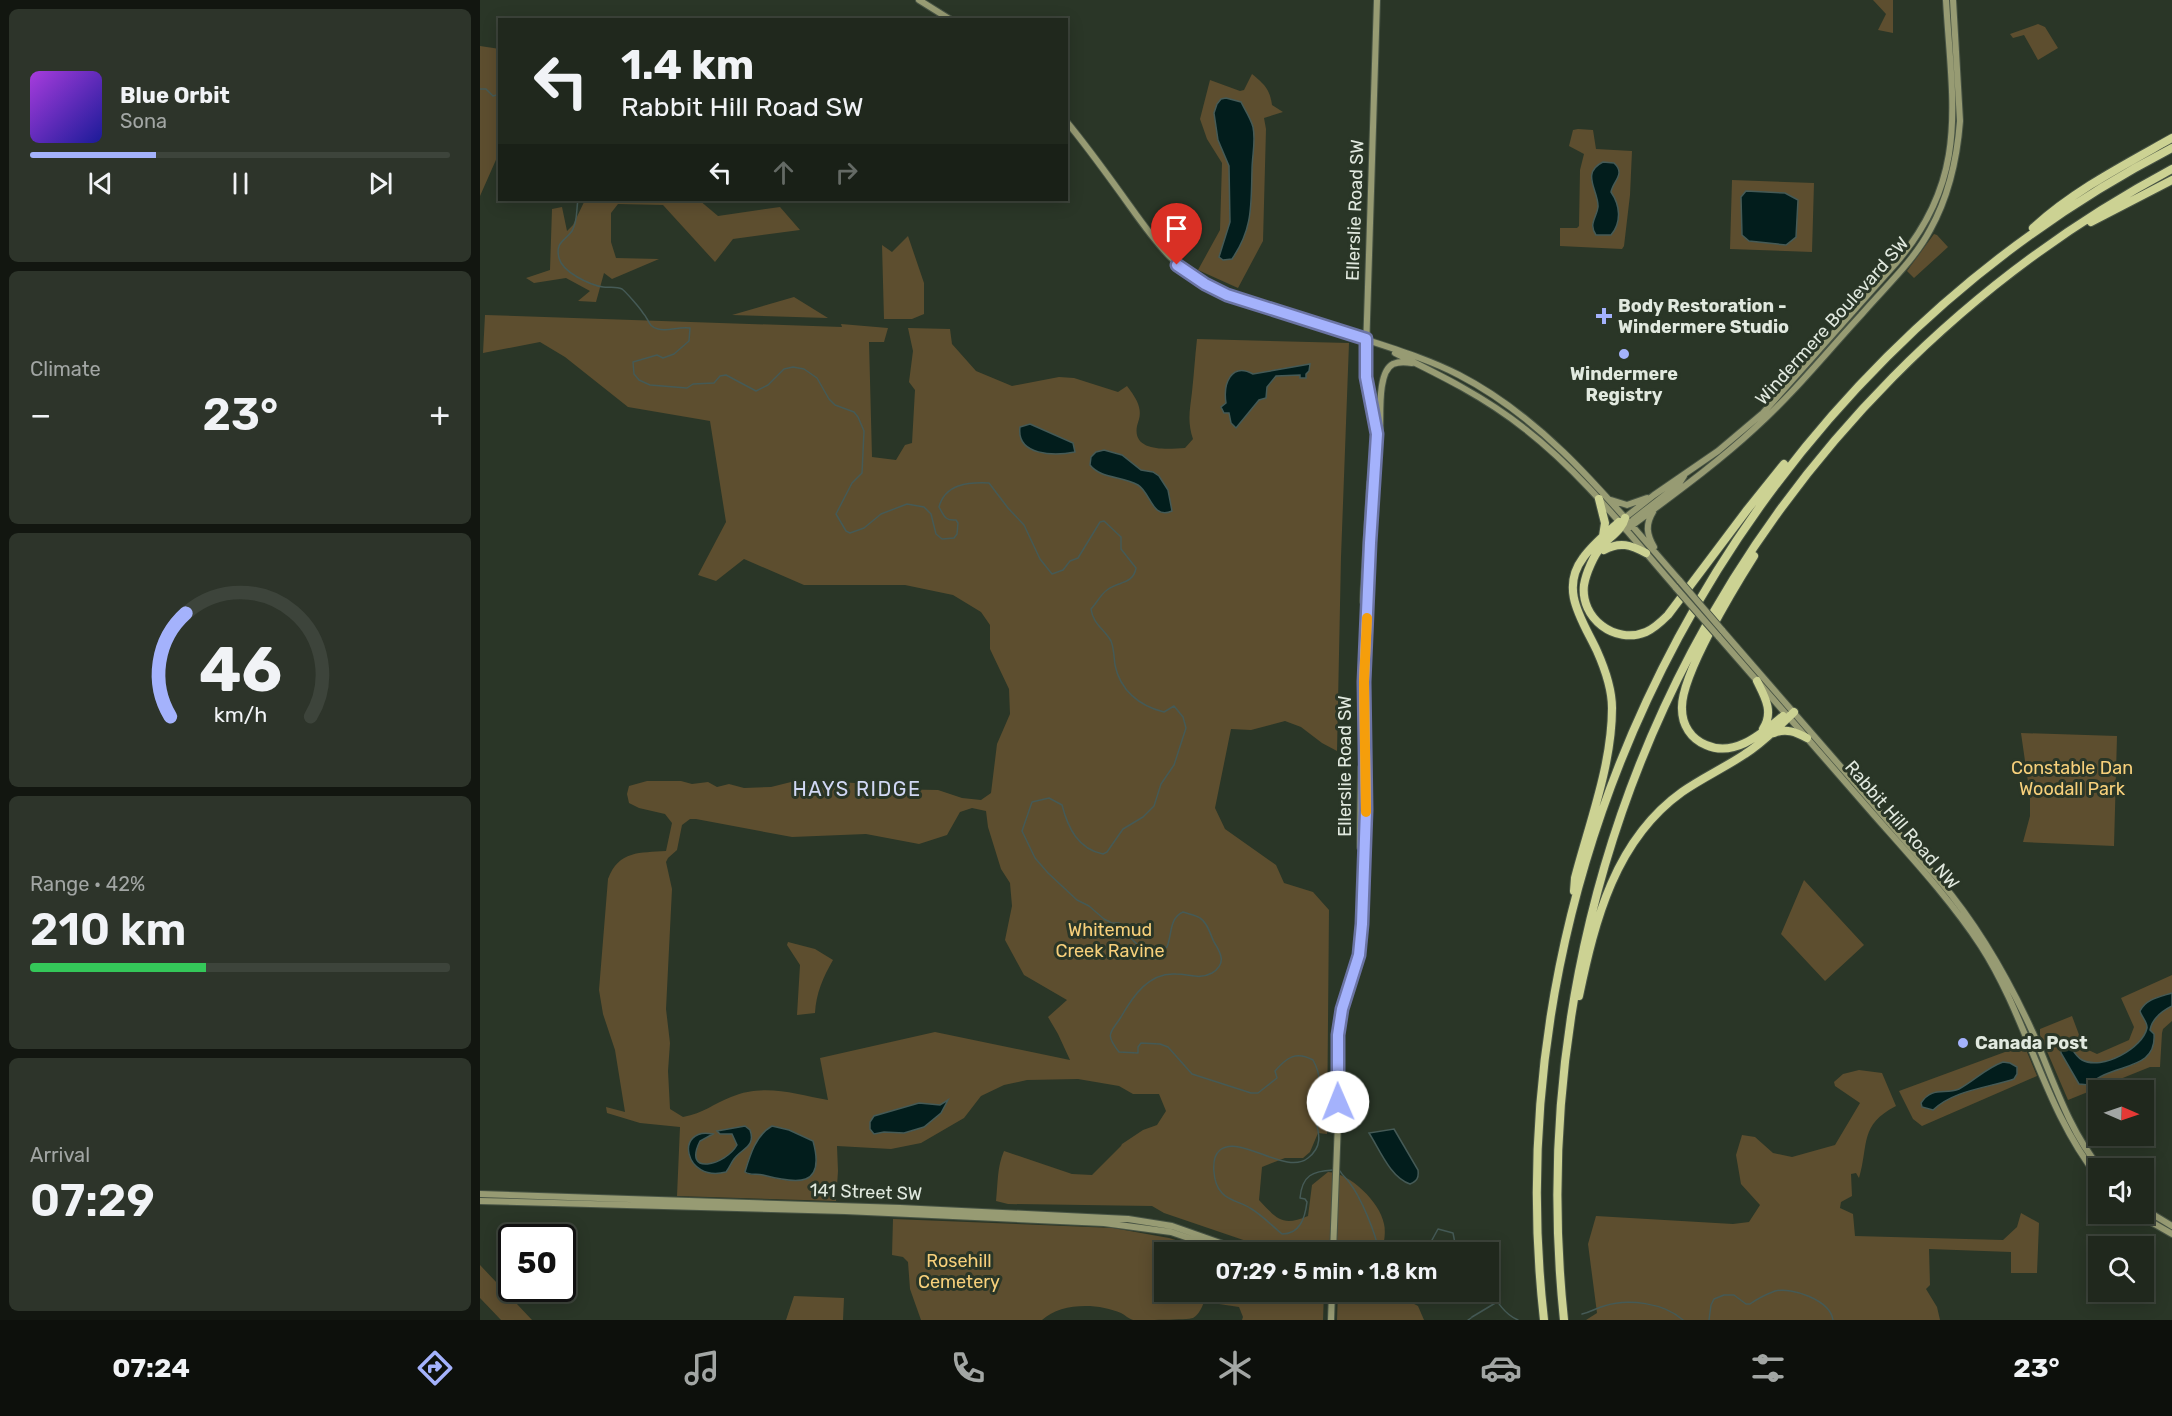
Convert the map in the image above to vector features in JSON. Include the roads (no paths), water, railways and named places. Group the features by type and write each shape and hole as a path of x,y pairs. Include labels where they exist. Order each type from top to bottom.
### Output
{"highway":[{"path":"1544,1320 1538,1220 1540,1098 1552,1008 1574,902 1596,826 1649,693 1672,648 1703,591 1744,527 1780,477 1829,418 1890,352 1917,326 2007,252 2046,215 2105,176 2172,138"},
{"path":"2007,252 2104,186 2172,147"},
{"path":"1564,1320 1558,1246 1559,1123 1564,1065 1576,982 1593,905 1626,798 1662,710 1703,630 1736,574 1777,513 1833,442 1904,365 1983,295 2055,240 2172,170"},
{"path":"2055,240 2172,180"},
{"path":"1626,524 1600,548 1586,578 1584,592 1586,605 1593,618 1602,626 1619,634 1635,635 1647,632 1668,615 1753,502 1816,428 1829,418"},
{"path":"1602,537 1605,523 1603,499"},
{"path":"1777,513 1707,639 1688,680 1682,700 1682,716 1688,730 1696,740 1707,746 1733,747 1784,730 1807,738"},
{"path":"1594,560 1626,524"},
{"path":"1574,902 1575,878 1610,742 1612,705 1603,666 1576,607 1572,586 1579,564 1602,537 1626,524"},
{"path":"1604,550 1613,545 1628,544 1646,553"},
{"path":"1757,681 1767,700 1769,715 1763,736"},
{"path":"1564,1065 1600,914 1629,845 1647,822 1670,801 1692,785 1743,756 1790,713"}],"main road":[{"path":"919,0 948,18"},
{"name":"Ellerslie Road SW","path":"1333,1242 1338,1035 1342,1009 1355,968 1361,936 1366,810 1364,682 1377,434 1366,377 1366,339 1377,0"},
{"name":"Windermere Boulevard SW","path":"1626,524 1654,495 1718,451 1771,404 1899,260 1925,224 1944,180 1953,132 1946,0"},
{"name":"Windermere Boulevard SW","path":"1626,524 1660,505 1734,447 1778,407 1907,262 1929,232 1940,213 1951,180 1959,140 1953,0"},
{"path":"1068,124 1154,241 1183,270 1227,295 1366,339 1461,376 1526,420 1568,457 1626,524 1679,484 1686,473"},
{"path":"1380,344 1478,396 1544,445 1603,499 1627,505 1654,495"},
{"path":"1375,468 1379,447 1383,377 1388,368 1397,363 1418,363"},
{"path":"1478,396 1484,395 1526,420"},
{"name":"Ellerslie Road SW","path":"1355,968 1361,817 1361,645 1366,525 1374,421"},
{"path":"1659,556 1647,531 1650,518 1660,505"},
{"name":"Rabbit Hill Road NW","path":"1626,524 1646,553 1676,588 1720,633 1958,901 1984,939 2015,995 2073,1128 2092,1158"},
{"name":"Rabbit Hill Road NW","path":"1626,524 1659,556 1757,681 1790,713 1807,738 1938,888 1978,943 2009,998 2067,1131 2088,1164"},
{"name":"141 Street SW","path":"480,1194 890,1207 1128,1220 1172,1226 1218,1242"},
{"name":"141 Street SW","path":"480,1201 844,1211 1104,1223 1171,1232 1200,1242"},
{"path":"2154,1215 2172,1226"},
{"path":"2154,1224 2172,1234"},
{"path":"1331,1302 1331,1320"}],"water":[{"path":"1221,99 1241,102 1252,124 1254,138 1250,216 1239,248 1232,259 1223,260 1219,257 1230,222 1229,166 1218,140 1214,113"},
{"path":"1603,162 1614,163 1619,171 1611,192 1618,208 1618,219 1611,235 1596,235 1593,227 1598,201 1592,177 1596,166"},
{"path":"1746,191 1785,193 1798,200 1796,237 1786,245 1749,241 1742,235 1741,197"},
{"path":"1310,364 1306,378 1300,378 1300,375 1276,376 1267,387 1266,398 1259,400 1236,428 1231,423 1229,413 1224,413 1221,407 1226,403 1227,382 1234,373 1245,371 1253,374"},
{"path":"1030,424 1073,443 1075,452 1057,454 1030,449 1020,437 1020,427"},
{"path":"1104,450 1122,455 1141,470 1153,472 1159,476 1168,490 1172,511 1165,513 1156,509 1138,485 1095,470 1090,465 1091,457 1096,452"},
{"path":"2172,993 2172,1006 2158,1016 2151,1026 2150,1030 2154,1034 2153,1046 2148,1055 2141,1061 2096,1080 2088,1080 2088,1085 2079,1084 2061,1053 2061,1039 2065,1039 2077,1056 2090,1063 2120,1056 2144,1036 2147,1026 2140,1011 2153,999"},
{"path":"2003,1062 2017,1067 2014,1079 1971,1090 1941,1103 1933,1110 1922,1107 1921,1103 1930,1094 1959,1089"},
{"path":"948,1100 941,1113 924,1127 904,1133 874,1134 870,1129 870,1122 874,1116 919,1103 940,1105"},
{"path":"745,1126 750,1130 750,1144 737,1155 726,1172 712,1173 701,1170 693,1163 689,1154 689,1145 693,1138 701,1134 713,1134 700,1141 696,1152 697,1160 708,1164 724,1158 737,1145 732,1134 720,1134 717,1131"},
{"path":"772,1126 789,1130 813,1141 816,1156 812,1175 797,1181 745,1172 758,1140"},
{"path":"1394,1129 1418,1170 1417,1179 1410,1184 1391,1169 1369,1133"}],"waterway":[{"path":"480,89 486,89 493,96 498,95"},
{"path":"578,201 574,227 558,248 559,258 565,268 591,284 622,289 645,315 650,325 655,328 662,330 690,328 689,341 674,354 663,358 657,355 633,362 634,374 639,380 650,385 687,388 693,384 714,383 720,376 726,375 756,391 768,385 784,369 793,367 804,369 817,378 835,405 854,412 864,431 862,473 852,483 836,514 846,531 850,533 864,528 881,514 907,504 924,507 931,514 936,534 942,539 954,538 957,534 958,523 956,520 947,519 944,515 939,507 942,499 946,493 958,486 989,483 1024,525 1040,559 1052,574 1063,570 1070,561 1078,558 1100,522 1104,521 1121,537 1121,549 1136,568 1132,577 1105,592 1091,609 1092,614 1096,623 1111,641 1115,665 1121,682 1132,696 1146,706 1164,712 1174,706 1183,717 1186,728 1174,765 1161,784 1154,806 1143,817 1123,829 1107,852 1103,854 1087,847 1075,836 1067,822 1062,805 1049,798 1032,802 1022,831 1035,858 1048,873 1077,900 1089,906 1104,919 1112,923 1119,923 1139,946 1152,951 1167,947 1175,918 1183,912 1203,920 1219,950 1220,966 1212,973 1199,976 1166,974 1143,987 1112,1030 1110,1037 1119,1052 1138,1053 1141,1043 1160,1044 1168,1047 1192,1074 1251,1093 1258,1093 1277,1078 1275,1071 1288,1059 1302,1056 1313,1060 1318,1071 1319,1083 1313,1103 1319,1139 1314,1152 1299,1162 1288,1162 1240,1147 1229,1146 1220,1150 1215,1159 1214,1171 1216,1184 1222,1193 1254,1211 1282,1234 1288,1233 1297,1228 1305,1214 1307,1202 1300,1198 1306,1179 1314,1173 1333,1170"},
{"path":"1340,1171 1354,1189 1363,1206 1376,1242"},
{"path":"1432,1242 1438,1229 1453,1233 1455,1242"},
{"path":"1709,1320 1714,1299 1724,1295 1734,1295 1746,1304 1750,1304 1772,1292 1782,1290 1800,1293 1818,1301 1825,1306 1833,1320"},
{"path":"1382,1302 1389,1302"},
{"path":"1472,1317 1497,1302"},
{"path":"1498,1302 1504,1310 1518,1320"},
{"path":"1582,1314 1614,1304 1635,1302 1656,1306 1683,1320"}],"place":[{"name":"Body Restoration - Windermere Studio","path":"1604,316"},
{"name":"Windermere Registry","path":"1624,354"},
{"name":"Canada Post","path":"1963,1043"}],"district":[{"name":"HAYS RIDGE","path":"857,789"}],"park label":[{"name":"Constable Dan Woodall Park","path":"2072,778"},
{"name":"Whitemud Creek Ravine","path":"1110,940"},
{"name":"Rosehill Cemetery","path":"959,1271"}]}
